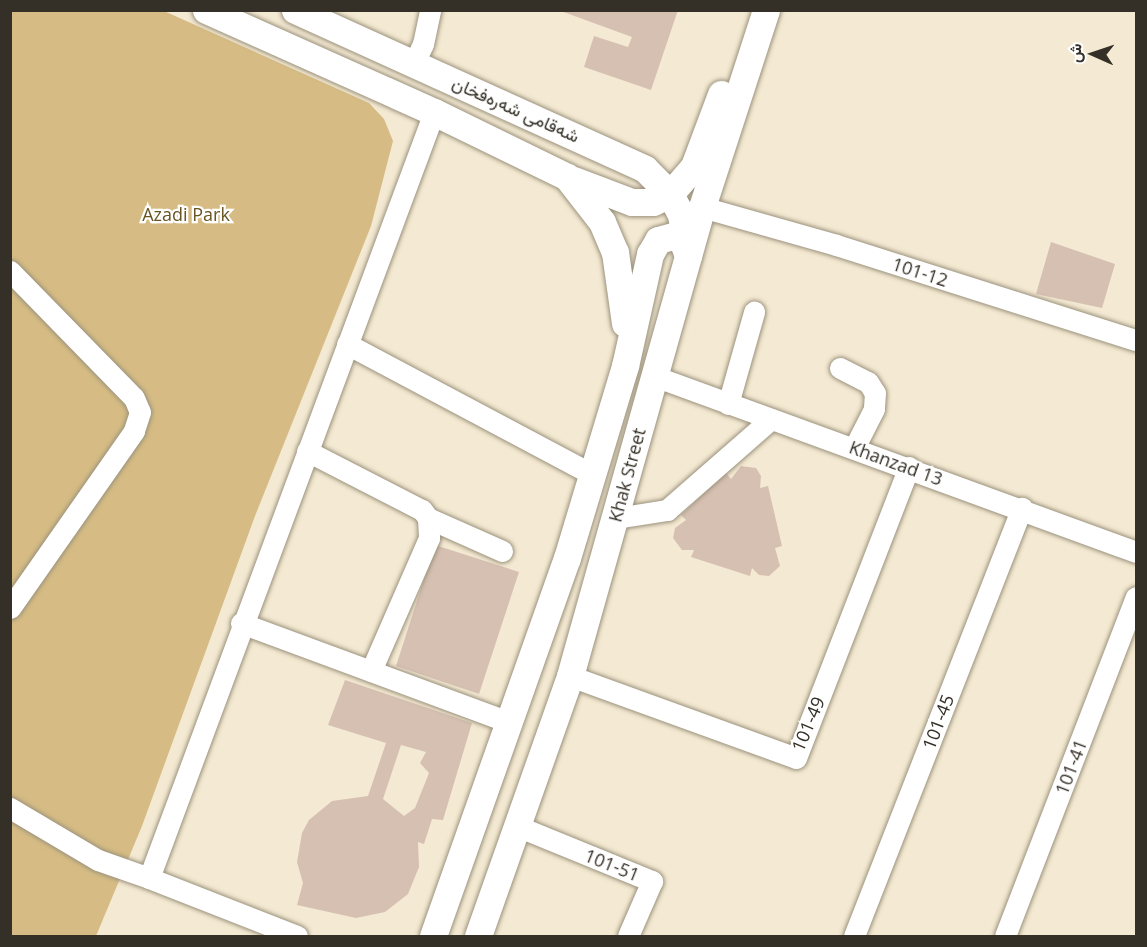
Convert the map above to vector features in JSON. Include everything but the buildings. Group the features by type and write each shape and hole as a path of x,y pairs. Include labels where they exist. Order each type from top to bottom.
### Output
{"main road":[{"path":"206,10 434,112 567,177 632,202 653,202 670,194 694,165 749,10"},
{"name":"شەقامی شەرەفخان","path":"295,10 631,162 655,177 670,194 681,215 688,256"},
{"name":"Khak Street","path":"478,936 570,676 702,207 766,10"},
{"path":"567,177 602,222 615,252 624,301 625,366"},
{"path":"433,936 567,558 625,366 653,246 664,236 673,236 682,240 688,256"},
{"path":"625,366 654,376"}],"street":[{"path":"414,63 423,44 430,10"},
{"path":"149,878 241,623 434,112"},
{"name":"101-12","path":"702,207 836,245 1137,340"},
{"path":"10,271 134,398 140,412 134,431 10,608"},
{"path":"728,404 754,312"},
{"path":"347,344 592,474"},
{"path":"840,368 868,382 875,393 874,409 854,448"},
{"name":"Khanzad 13","path":"654,376 1022,508 1137,552"},
{"path":"616,518 667,510 771,419"},
{"path":"307,451 422,510 428,518 502,551"},
{"name":"101-49","path":"570,676 796,758 909,467"},
{"name":"101-45","path":"854,936 1022,508"},
{"path":"371,671 429,538 428,518"},
{"name":"101-41","path":"1005,936 1137,597"},
{"path":"241,623 508,722"},
{"path":"10,808 98,860 297,936"},
{"name":"101-51","path":"517,826 652,880 628,936"}],"green space":[{"name":"Azadi Park","path":"10,11 164,11 369,103 384,119 393,141 371,226 255,516 142,826 96,936 11,936"}]}
